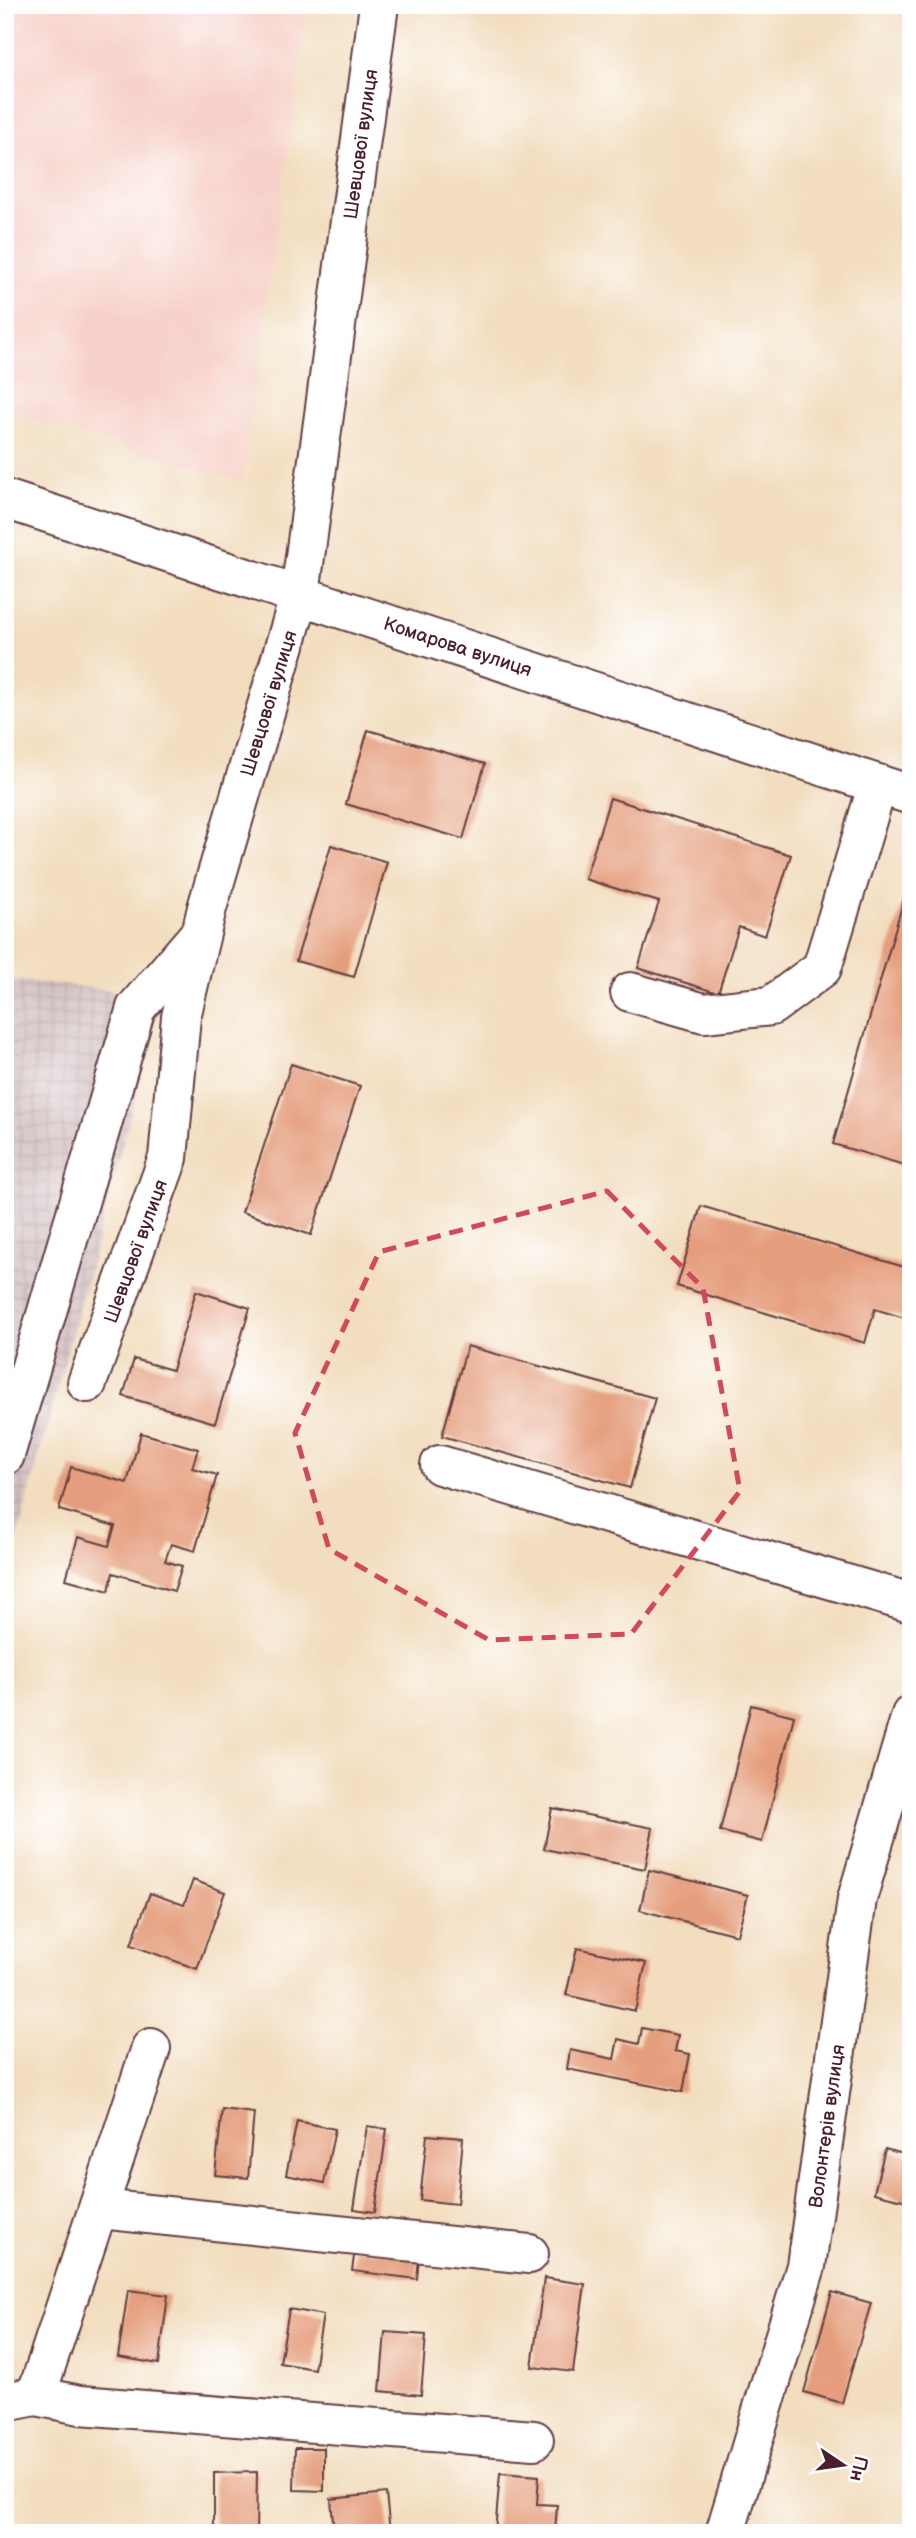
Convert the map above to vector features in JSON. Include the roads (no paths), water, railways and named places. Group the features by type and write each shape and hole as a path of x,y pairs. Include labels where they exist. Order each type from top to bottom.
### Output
{"street":[{"name":"Шевцової вулиця","path":"87,1383 168,1158 181,1017 201,932 300,594 379,5"},
{"name":"Комарова вулиця","path":"5,499 894,790"},
{"path":"630,992 704,1013 771,1006 822,968 894,790"},
{"path":"5,1455 136,1008 201,932"},
{"path":"440,1465 911,1603"},
{"name":"Волонтерів вулиця","path":"725,2533 806,2266 858,1899 911,1715"},
{"path":"151,2048 100,2209 21,2399 534,2440"},
{"path":"100,2209 529,2254"}]}
